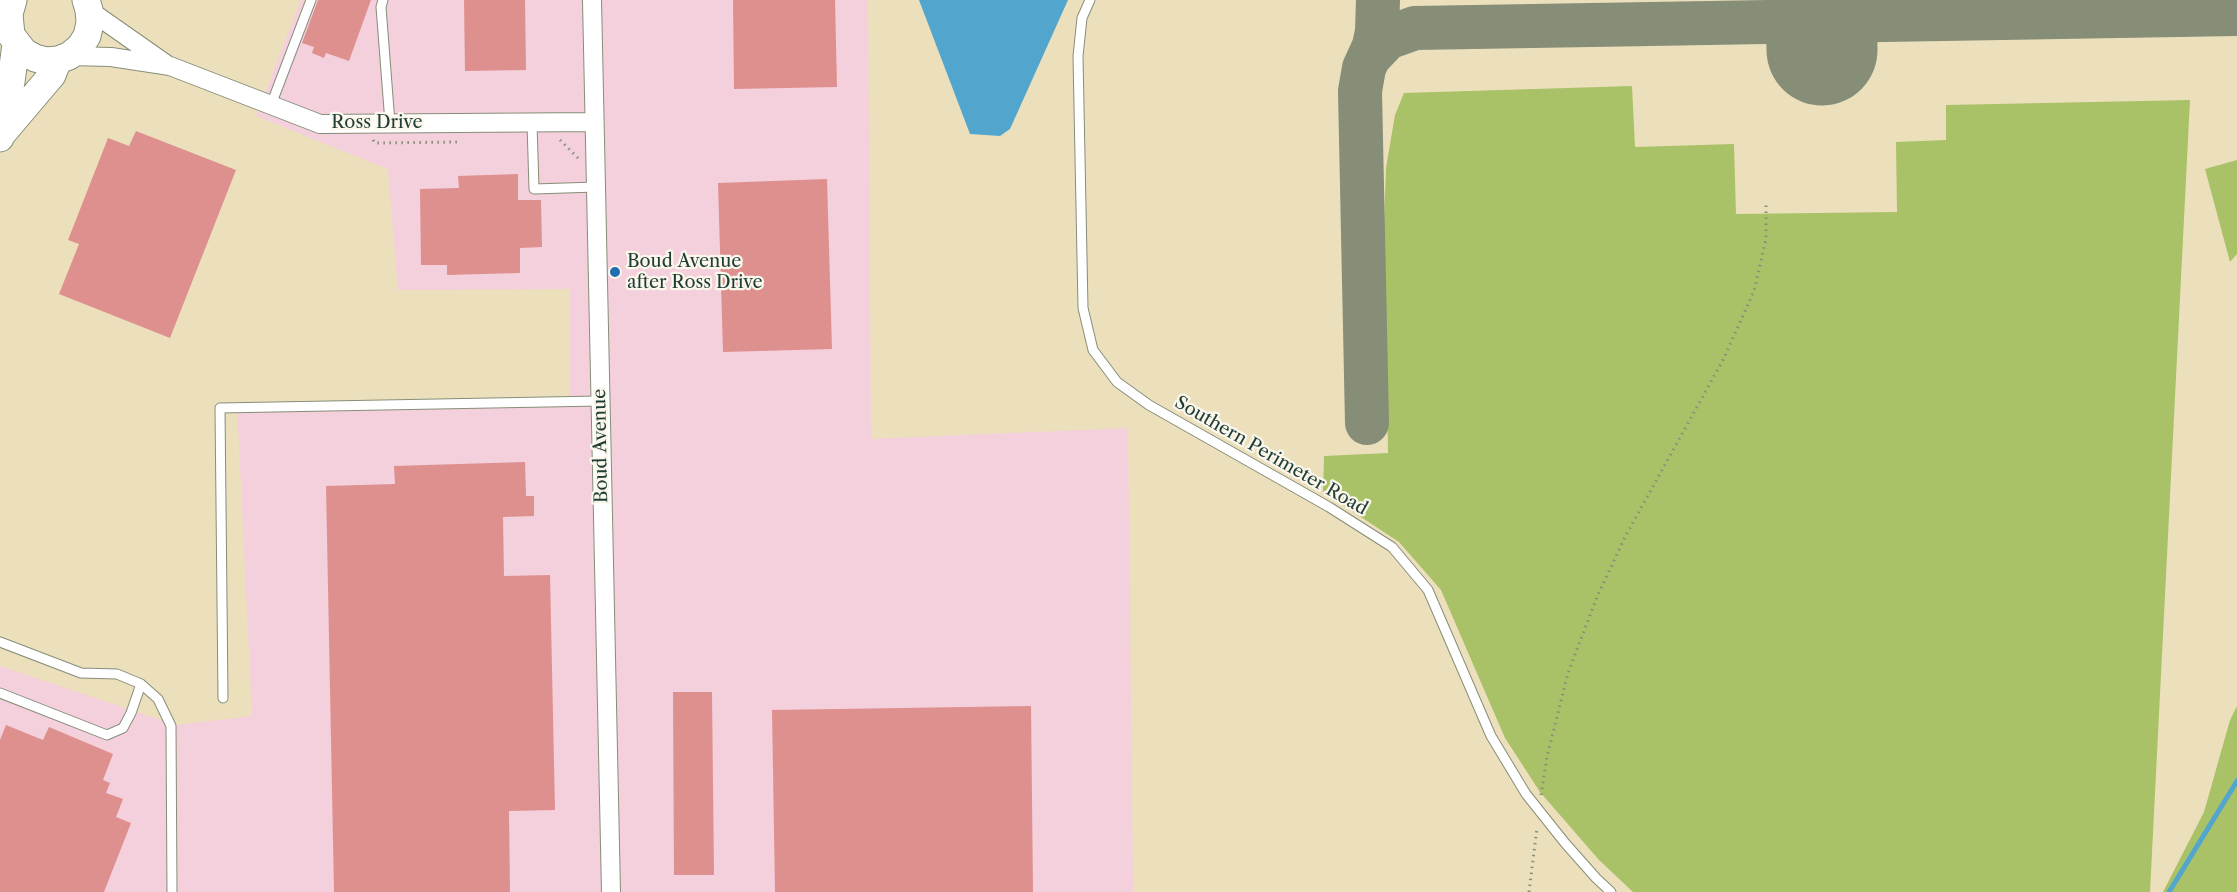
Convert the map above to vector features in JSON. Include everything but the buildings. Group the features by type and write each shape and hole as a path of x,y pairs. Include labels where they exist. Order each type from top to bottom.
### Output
{"street":[{"name":"Boud Avenue","path":"592,0 594,122 588,187 600,401 611,892"},
{"name":"Ross Drive","path":"88,5 170,66"},
{"path":"1,136 64,58 80,47 87,36 90,23 88,5"},
{"path":"10,22 24,52 46,61 64,58"},
{"path":"1,136 10,22"},
{"name":"Ross Drive","path":"64,58 111,57 170,66 320,123 390,123 532,132 594,122"}],"lane":[{"path":"271,105 311,0"},
{"path":"383,0 381,8 390,123"},
{"name":"Southern Perimeter Road","path":"1090,0 1082,18 1078,56 1083,308 1094,350 1116,382 1149,405 1329,507 1392,547 1428,590 1491,736 1526,794 1565,843 1611,892"},
{"path":"532,132 534,189 588,187"},
{"path":"224,698 220,408 600,401"},
{"path":"0,642 81,673 117,674 141,684 158,699 171,726 172,892"},
{"path":"0,693 107,735 123,728 141,684"}],"path":[{"path":"358,123 375,143 465,142"},
{"path":"532,132 561,140 581,162 588,187"},
{"path":"1529,892 1547,757 1568,673 1597,597 1625,537 1723,360 1754,291 1766,239 1766,205"}],"shaded area":[{"path":"301,0 868,0 871,439 1128,428 1133,892 0,892 0,666 176,725 252,716 237,403 569,399 569,289 398,290 388,169 256,116"}],"green space":[{"path":"1632,86 1635,147 1734,144 1736,214 1897,212 1896,142 1946,140 1946,105 2190,100 2150,892 1633,892 1599,860 1540,792 1505,738 1441,590 1399,542 1323,492 1324,456 1388,453 1384,225 1386,168 1395,115 1404,93"},
{"path":"2237,160 2237,254 2230,262 2205,169"},
{"path":"2237,706 2237,892 2163,892 2204,812 2230,720"}],"water":[{"path":"919,0 1068,0 1010,129 1000,136 970,134"}],"waterway":[{"path":"2169,892 2237,781"}],"taxiway":[{"path":"1367,423 1360,91 1364,68 1374,46 1377,31 1378,0"},
{"path":"1369,57 1387,38 1415,28 2237,14"}],"runway":[{"path":"1821,0 1822,50"}],"place":[{"name":"Boud Avenue after Ross Drive","path":"615,272"}]}
